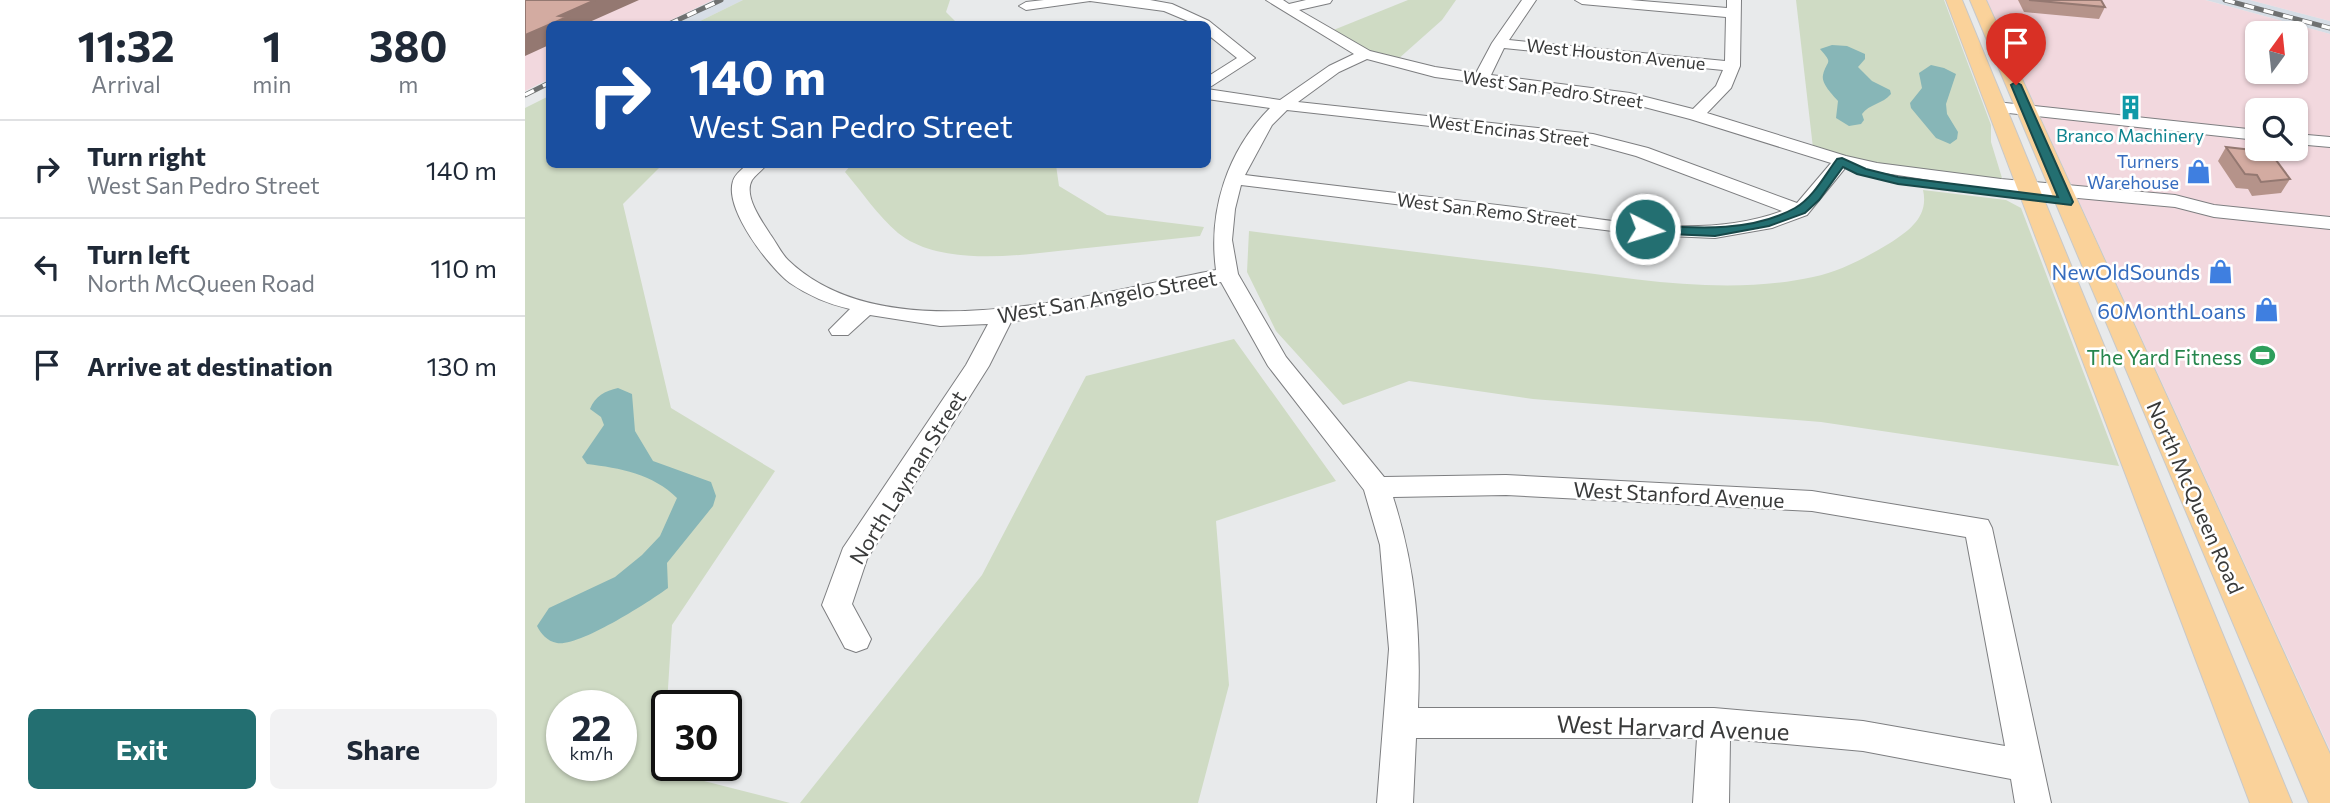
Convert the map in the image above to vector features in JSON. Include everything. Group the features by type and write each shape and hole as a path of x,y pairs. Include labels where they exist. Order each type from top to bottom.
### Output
{"main road":[{"name":"North McQueen Road","path":"1954,0 1996,107 2047,195 2330,802"},
{"name":"North McQueen Road","path":"1978,0 2027,110 2047,195 2271,803"}],"street":[{"path":"1029,7 1084,0"},
{"path":"1096,0 1170,8 1199,21"},
{"path":"1281,4 1325,0"},
{"path":"1481,79 1499,43 1529,0"},
{"path":"1582,0 1734,7 1732,66 1723,89 1696,115"},
{"name":"West San Pedro Street","path":"1281,4 1318,29 1365,54 1435,72 1589,91 1696,115 1842,161 1861,171 1898,180 2047,195 2184,215 2214,211 2330,223"},
{"path":"1211,30 1247,58 1211,81"},
{"name":"West Houston Avenue","path":"1499,43 1732,66"},
{"path":"1365,54 1334,69 1283,106 1265,123 1233,179 1225,209 1222,240 1227,274 1276,361 1377,487 1394,545 1405,649 1395,803"},
{"name":"West Encinas Street","path":"1211,95 1283,106 1593,139 1642,152 1800,211"},
{"path":"1996,107 2245,134"},
{"path":"2308,140 2330,142"},
{"path":"1800,211 1842,161"},
{"name":"West San Angelo Street","path":"754,168 742,180 741,193 748,215 779,263 832,299 866,307 940,319 1003,317 1227,274"},
{"name":"West San Remo Street","path":"1233,179 1681,232 1715,232 1752,226 1800,211"},
{"path":"840,330 866,307"},
{"name":"North Layman Street","path":"856,639 837,605 853,556 977,366 1003,317"},
{"name":"West Stanford Avenue","path":"1377,487 1506,485 1812,501 1978,528 2024,765"},
{"name":"West Harvard Avenue","path":"1402,723 1714,723 1863,736 2024,765"},
{"path":"1711,803 1714,723"},
{"path":"2024,765 2033,803"}],"shaded area":[{"path":"525,0 713,0 669,21 546,21 546,80 525,91"},
{"path":"713,0 743,0 700,21 669,21"},
{"path":"1987,0 2205,0 2282,21 2245,21 2245,84 2308,84 2308,28 2330,34 2330,750"},
{"path":"2206,0 2250,0 2330,21 2330,34 2308,28 2308,21 2283,21"},
{"path":"2250,0 2330,0 2330,21"}],"green space":[{"path":"743,0 950,0 946,12 955,21 700,21"},
{"path":"1408,0 1456,0 1442,20 1397,60 1357,47 1331,31"},
{"path":"1796,0 1944,0 1991,125 1991,142 2002,178 2000,180 1884,167 1813,148"},
{"path":"546,98 546,168 659,168 623,204 671,408 775,471 672,625 668,690 651,690 651,781 704,781 790,803 525,803 525,108"},
{"path":"848,168 1056,168 1059,186 1107,215 1204,227 1200,236 1041,253 989,256 939,252 898,233 845,172"},
{"path":"1923,190 2006,200 2021,208 2119,466 1821,422 1533,399 1409,381 1343,405 1276,331 1247,272 1249,231 1648,281 1714,285 1780,283 1833,271 1890,243 1911,227 1920,215"},
{"path":"1234,339 1336,481 1216,521 1229,685 1198,803 800,803 982,575 1086,376"}],"water":[{"path":"1832,45 1847,46 1865,54 1865,59 1858,67 1872,81 1890,90 1888,97 1862,114 1864,120 1861,124 1849,126 1836,118 1838,101 1824,82 1823,75 1828,60 1820,49"},
{"path":"1931,65 1956,74 1946,104 1947,114 1958,132 1957,139 1950,144 1936,138 1911,108 1910,103 1922,88 1919,73"},
{"path":"618,388 632,394 635,431 653,461 711,482 716,496 713,506 667,563 668,588 597,631 581,638 557,643 545,637 537,626 549,608 615,577 642,555 660,536 677,498 647,478 624,470 587,464 582,457 604,425 601,417 590,409 592,404 601,395"}],"building":[{"path":"525,0 595,0 559,16 567,17 558,21 546,21 546,26 525,35"},
{"path":"2029,0 2101,0 2105,7"},
{"path":"2226,147 2245,149 2245,161 2277,161 2290,179 2261,182 2257,175 2245,174"}],"railway":[{"path":"676,21 721,0"},
{"path":"2225,0 2330,28"},
{"path":"525,95 546,84"}],"place":[{"name":"Branco Machinery","path":"2130,108"},
{"name":"Turners Warehouse","path":"2199,171"},
{"name":"NewOldSounds","path":"2220,271"},
{"name":"60MonthLoans","path":"2266,310"},
{"name":"The Yard Fitness","path":"2262,356"}],"route":[{"path":"1645,229 1715,232 1765,223 1800,211 1842,161 1861,171 1941,188 2067,202 2016,85"}]}
